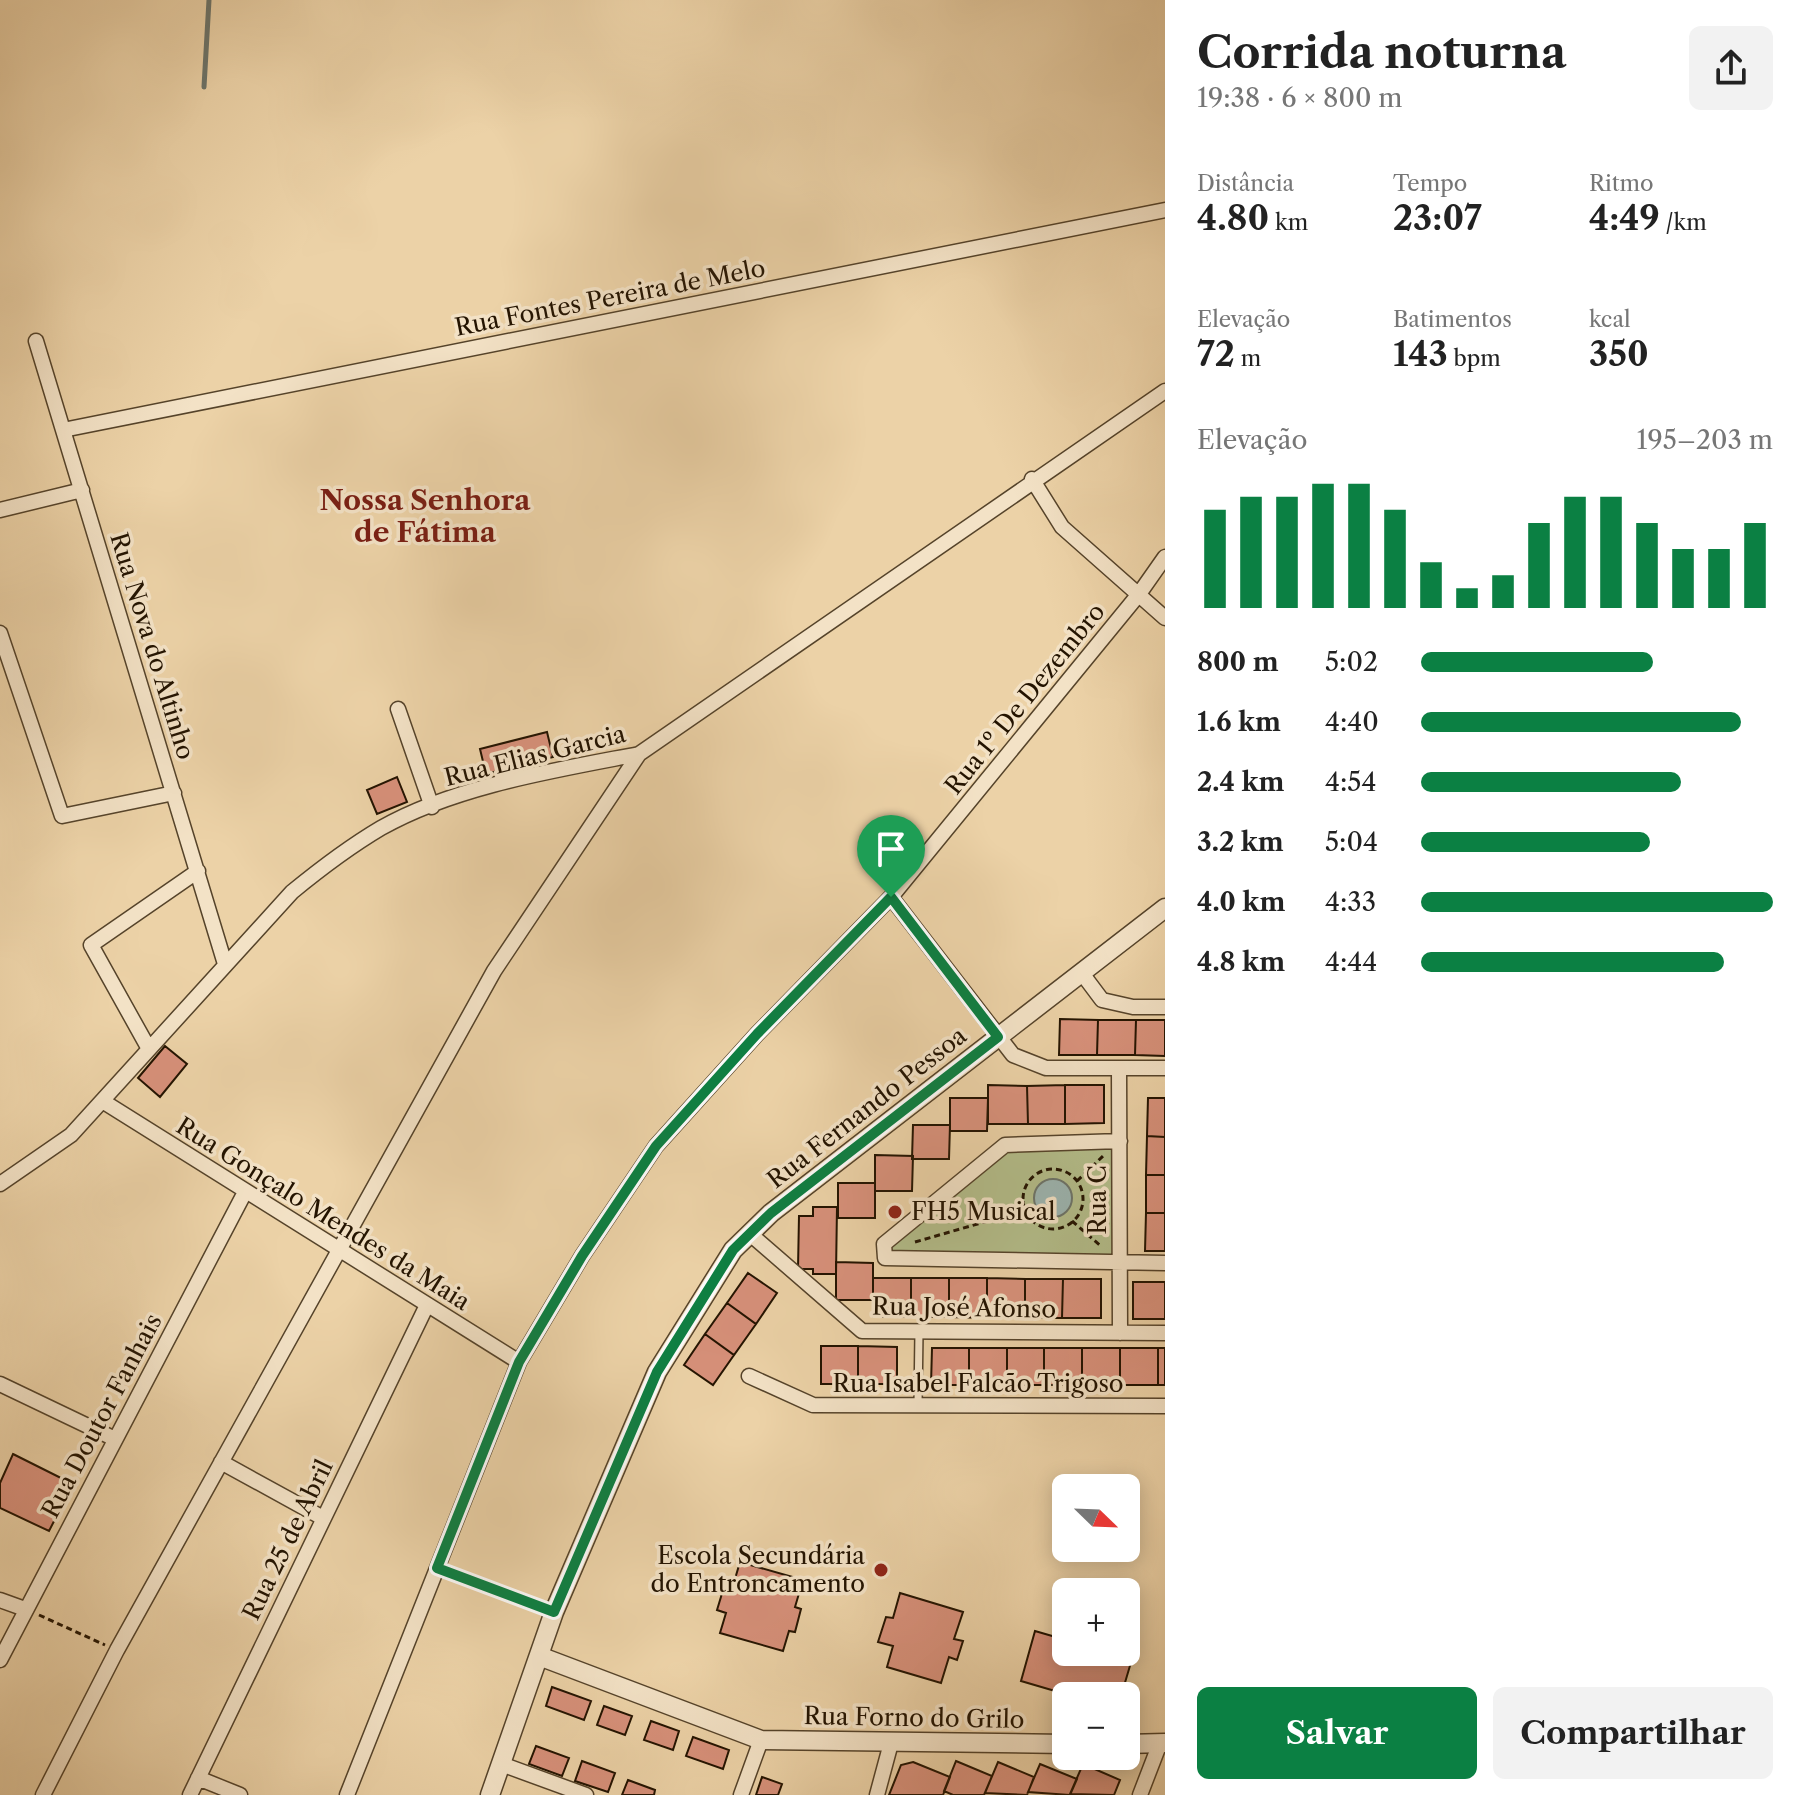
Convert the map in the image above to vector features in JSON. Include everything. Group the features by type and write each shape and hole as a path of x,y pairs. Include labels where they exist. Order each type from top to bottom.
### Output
{"street":[{"name":"Rua Fontes Pereira de Melo","path":"63,430 1165,210"},
{"name":"Rua Nova do Altinho","path":"36,341 225,964"},
{"name":"Rua Elias Garcia","path":"0,1184 45,1156 104,1102 292,892 331,860 384,827 432,807 551,771 639,754 1032,479 1158,404 1165,391"},
{"path":"1032,479 1062,527 1165,618"},
{"path":"0,510 82,490"},
{"name":"Rua 1º De Dezembro","path":"347,1795 519,1362 582,1256 656,1146 757,1034 891,897 1139,594 1165,557"},
{"path":"0,633 5,667 62,816 174,793"},
{"path":"398,709 432,807"},
{"path":"43,1795 117,1650 494,971 639,754"},
{"path":"149,1049 91,945 198,871"},
{"path":"891,897 998,1037 1013,1055 1027,1064 1046,1068 1165,1068"},
{"name":"Rua Fernando Pessoa","path":"490,1795 554,1612 657,1372 725,1262 771,1213 1165,908"},
{"path":"1081,972 1102,1000 1161,1004"},
{"name":"Rua C","path":"1119,1068 1120,1333"},
{"name":"Rua Gonçalo Mendes da Maia","path":"104,1102 519,1362"},
{"path":"1120,1141 1005,1145 884,1244 885,1258 1165,1263"},
{"name":"Rua Doutor Fanhais","path":"0,1660 245,1192"},
{"name":"Rua José Afonso","path":"749,1233 862,1331 1165,1333"},
{"name":"Rua 25 de Abril","path":"190,1795 427,1305"},
{"name":"Rua Isabel Falcão Trigoso","path":"749,1376 813,1405 1165,1406"},
{"path":"0,1384 115,1439"},
{"path":"221,1462 323,1518"},
{"path":"0,1600 25,1609"},
{"name":"Rua Forno do Grilo","path":"539,1656 761,1740 1052,1744"},
{"path":"741,1795 761,1740"},
{"path":"877,1795 891,1743"},
{"path":"1140,1744 1163,1743 1140,1795"},
{"path":"501,1764 586,1795"},
{"path":"198,1778 240,1795"}],"lane":[{"path":"918,1406 919,1331"},
{"path":"437,1568 554,1612"}],"path":[{"path":"1077,1181 1106,1153"},
{"path":"1057,1169 1077,1181 1083,1204 1064,1227 1044,1227 1026,1210 1026,1186 1039,1172 1057,1169"},
{"path":"905,1245 1026,1210"},
{"path":"1072,1221 1104,1248"},
{"path":"25,1609 117,1650"}],"green space":[{"path":"1116,1144 1114,1257 890,1256 890,1243 1006,1148"}],"water":[{"path":"1053,1179 1066,1185 1072,1198 1066,1211 1053,1217 1040,1211 1034,1198 1040,1185"}],"building":[{"path":"547,732 553,757 486,774 480,749"},
{"path":"397,777 407,802 377,814 367,790"},
{"path":"1060,1019 1098,1020 1097,1055 1059,1055"},
{"path":"1098,1020 1136,1020 1135,1055 1097,1055"},
{"path":"1136,1020 1165,1020 1165,1056 1135,1055"},
{"path":"165,1046 187,1064 160,1097 138,1078"},
{"path":"988,1085 1027,1086 1028,1124 988,1124"},
{"path":"1065,1085 1104,1085 1104,1123 1065,1124"},
{"path":"1065,1085 1065,1124 1028,1124 1027,1086"},
{"path":"950,1098 988,1098 987,1131 950,1131"},
{"path":"1148,1098 1165,1098 1165,1137 1147,1136"},
{"path":"913,1125 950,1125 949,1159 912,1159"},
{"path":"1147,1136 1165,1137 1165,1175 1146,1175"},
{"path":"875,1155 913,1156 912,1191 875,1191"},
{"path":"1146,1175 1165,1175 1165,1213 1146,1213"},
{"path":"838,1183 875,1183 875,1218 838,1218"},
{"path":"813,1207 837,1207 836,1274 813,1274 813,1269 798,1269 799,1216 813,1216"},
{"path":"1146,1213 1165,1213 1165,1251 1145,1251"},
{"path":"836,1262 873,1263 873,1300 836,1300"},
{"path":"748,1273 777,1293 756,1324 727,1303"},
{"path":"873,1278 911,1278 911,1317 873,1317"},
{"path":"911,1278 949,1278 949,1317 911,1317"},
{"path":"949,1278 987,1278 987,1318 949,1317"},
{"path":"987,1278 1025,1279 1025,1318 987,1318"},
{"path":"1025,1279 1063,1279 1062,1318 1025,1318"},
{"path":"1063,1279 1101,1279 1101,1318 1062,1318"},
{"path":"1133,1282 1165,1282 1165,1319 1133,1319"},
{"path":"727,1303 756,1324 734,1355 705,1334"},
{"path":"705,1334 734,1355 713,1385 684,1365"},
{"path":"821,1346 858,1346 858,1384 821,1384"},
{"path":"858,1346 897,1347 897,1384 858,1384"},
{"path":"932,1348 969,1348 969,1385 931,1385"},
{"path":"969,1348 1007,1348 1007,1385 969,1385"},
{"path":"1007,1348 1044,1348 1044,1385 1007,1385"},
{"path":"1044,1348 1082,1348 1082,1385 1044,1385"},
{"path":"1082,1348 1120,1348 1120,1385 1082,1385"},
{"path":"1120,1348 1158,1348 1158,1385 1120,1385"},
{"path":"1158,1348 1165,1348 1165,1385 1158,1385"},
{"path":"13,1454 73,1484 49,1531 0,1508 0,1483"},
{"path":"740,1562 803,1580 795,1607 801,1609 795,1632 789,1631 783,1651 720,1633 726,1613 717,1610 724,1587 732,1589"},
{"path":"900,1593 963,1612 954,1639 963,1641 957,1660 949,1657 941,1683 887,1667 893,1646 878,1642 886,1617 893,1618"},
{"path":"1035,1631 1052,1636 1052,1666 1130,1666 1125,1682 1052,1682 1052,1690 1021,1681"},
{"path":"552,1687 591,1701 584,1720 546,1706"},
{"path":"604,1706 632,1716 625,1735 597,1725"},
{"path":"651,1721 679,1731 673,1750 644,1740"},
{"path":"693,1737 729,1750 723,1769 686,1756"},
{"path":"536,1746 569,1758 562,1776 529,1764"},
{"path":"582,1761 615,1773 608,1792 575,1781"},
{"path":"956,1761 992,1776 984,1795 953,1795 944,1791"},
{"path":"913,1762 950,1777 943,1795 889,1795 901,1765"},
{"path":"998,1762 1034,1777 1027,1795 985,1793"},
{"path":"1040,1764 1077,1779 1070,1795 1028,1792"},
{"path":"1080,1770 1097,1770 1120,1780 1114,1795 1070,1794"},
{"path":"762,1777 782,1784 778,1795 756,1795"},
{"path":"628,1780 655,1790 654,1795 622,1795"}],"waterway":[{"path":"204,87 209,0"}],"place":[{"name":"FH5 Musical","path":"895,1212"},
{"name":"Escola Secundária do Entroncamento","path":"881,1570"}],"district":[{"name":"Nossa Senhora de Fátima","path":"425,516"}],"route":[{"path":"891,897 998,1037 771,1213 733,1250 657,1372 554,1612 437,1568 519,1362 582,1256 656,1146 757,1034 891,897"}]}
